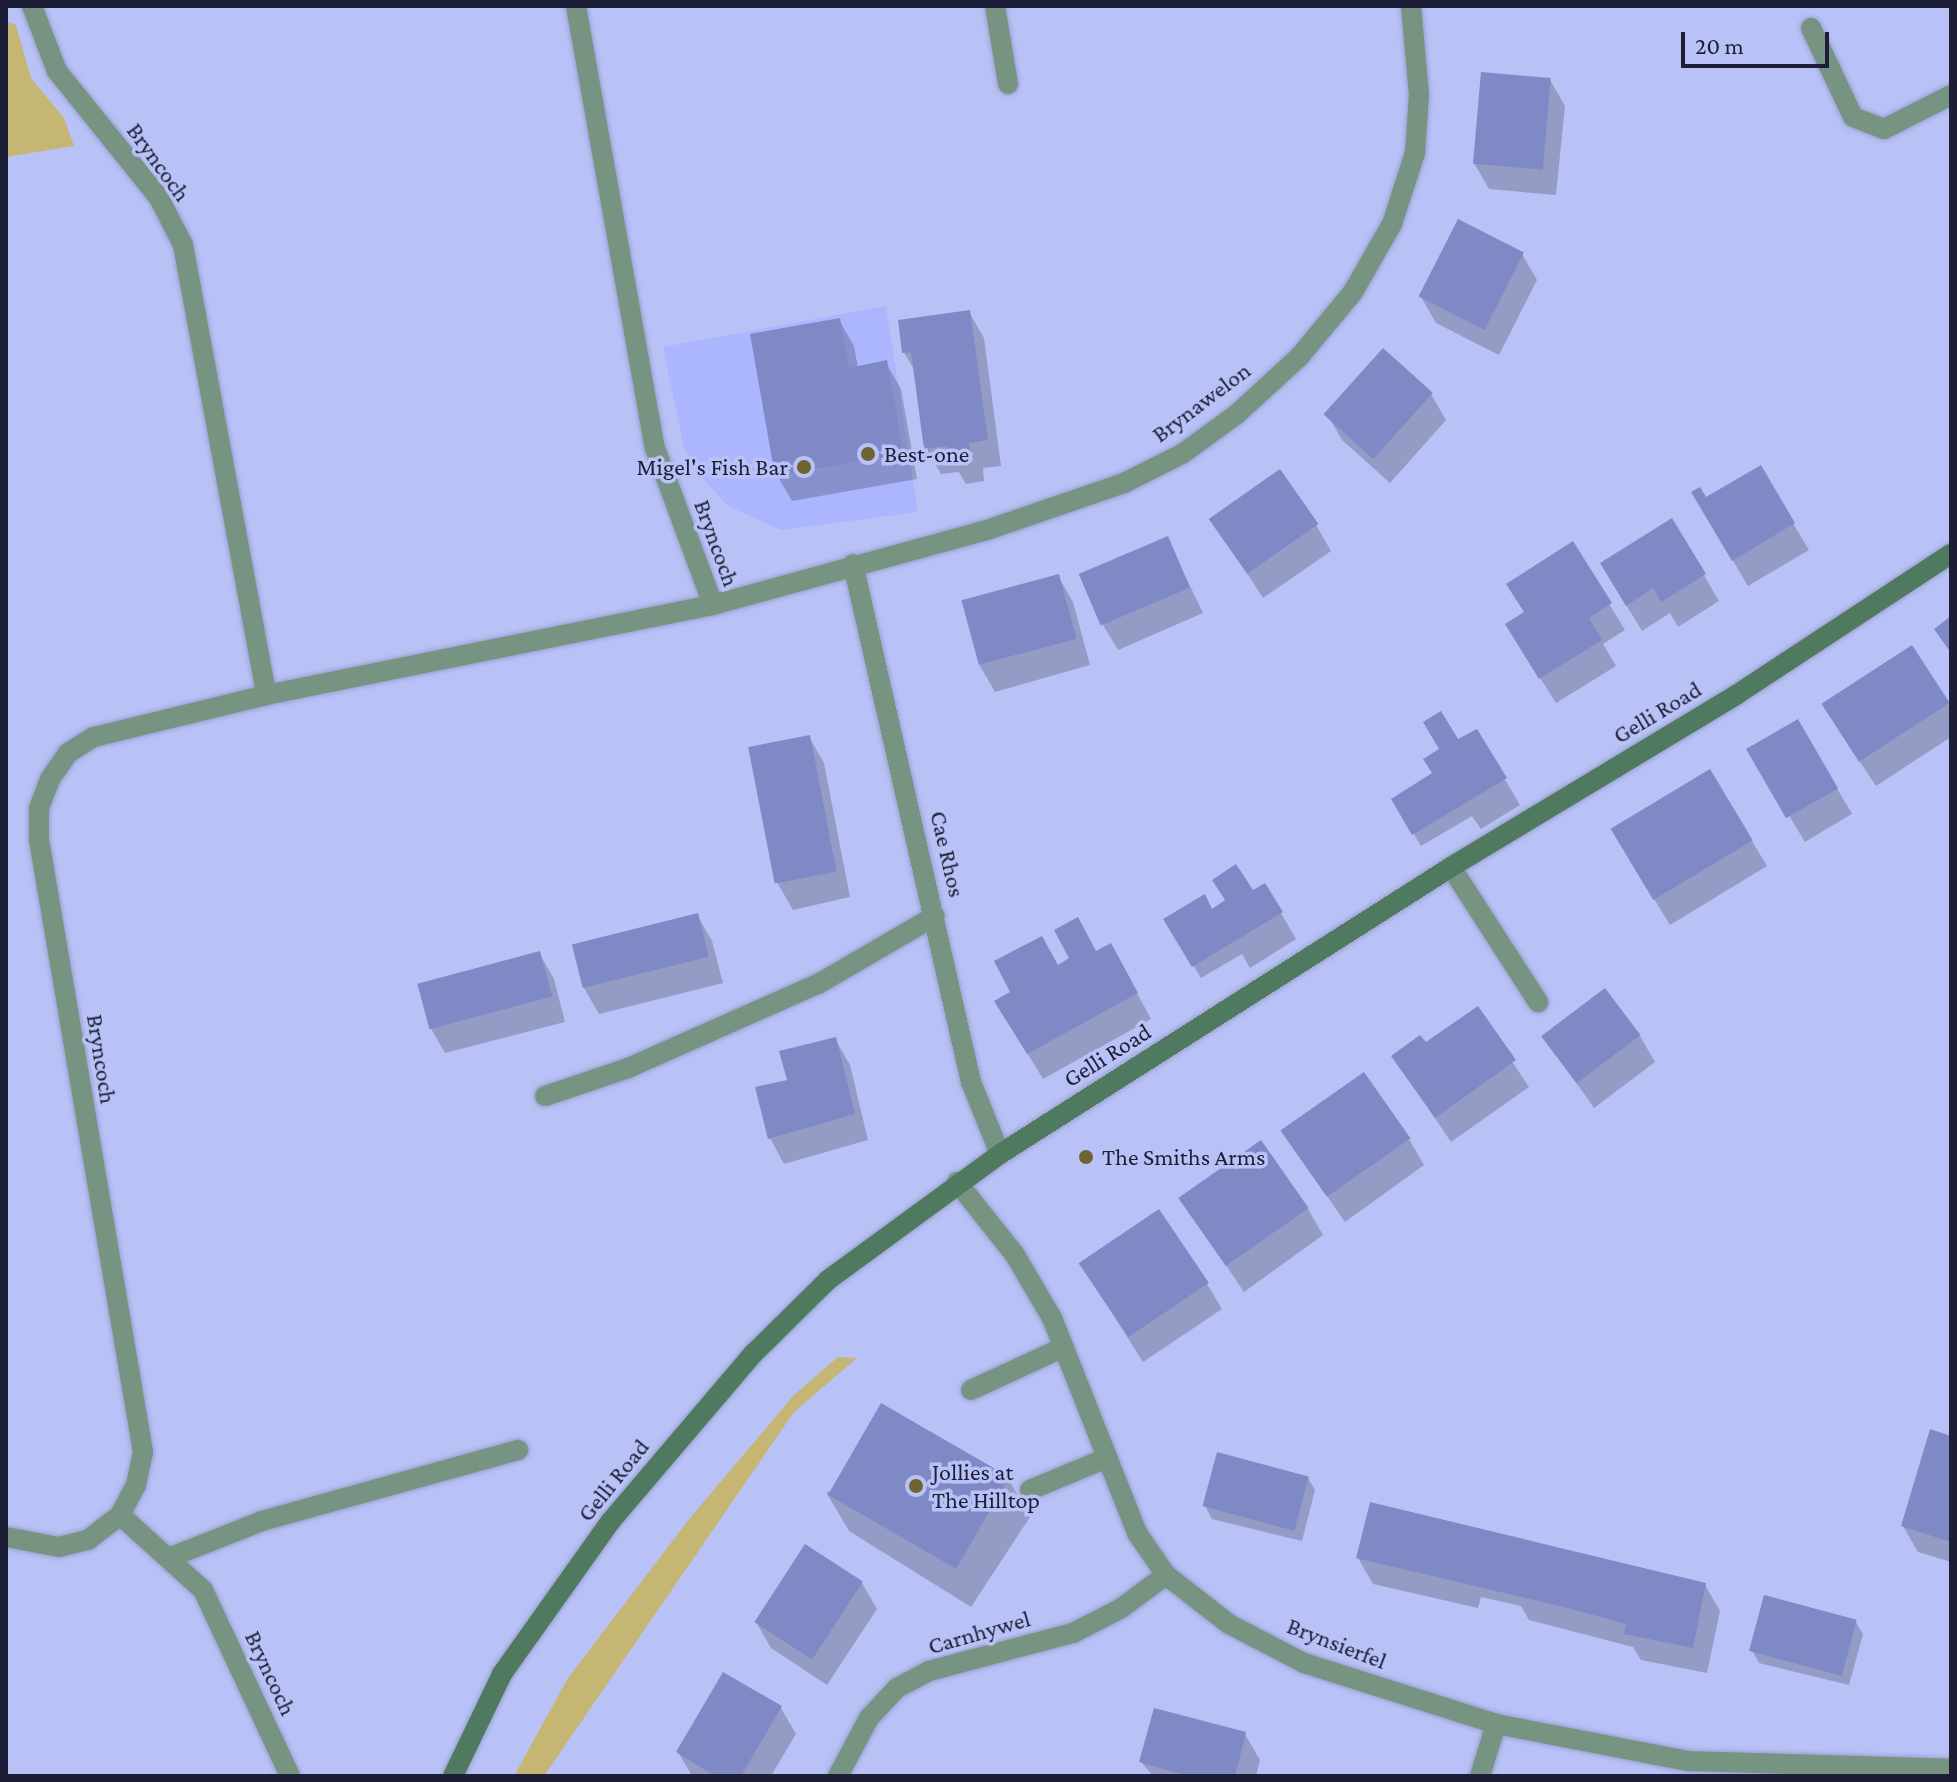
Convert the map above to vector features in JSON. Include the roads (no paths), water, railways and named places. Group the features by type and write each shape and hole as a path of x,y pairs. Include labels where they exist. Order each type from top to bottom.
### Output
{"main road":[{"name":"Gelli Road","path":"453,1776 502,1674 610,1522 753,1354 828,1280 957,1182 1000,1154 1451,867 1736,695 1951,554"}],"street":[{"name":"Bryncoch","path":"32,6 57,71 159,198 183,245 266,695"},
{"name":"Bryncoch","path":"290,1776 203,1590 171,1557 120,1515 136,1485 143,1452 39,840 39,808 50,779 68,753 94,737 266,695 713,605 655,448 576,6"},
{"path":"995,6 1008,84"},
{"name":"Brynawelon","path":"713,605 853,564 987,530 1124,483 1182,454 1226,422 1300,356 1353,292 1397,210 1415,153 1419,95 1411,6"},
{"path":"1811,28 1853,117 1884,129 1951,95"},
{"name":"Cae Rhos","path":"853,564 971,1082 1000,1154"},
{"path":"1451,867 1538,1002"},
{"path":"545,1096 628,1068 818,984 935,916"},
{"name":"Brynsierfel","path":"957,1182 1015,1255 1064,1347 1137,1533 1166,1575 1229,1624 1304,1663 1496,1724 1688,1761 1951,1769"},
{"path":"971,1390 1064,1347"},
{"path":"171,1557 262,1521 518,1450"},
{"path":"1030,1490 1107,1458"},
{"path":"6,1537 59,1547 88,1540 120,1515"},
{"name":"Carnhywel","path":"838,1776 869,1718 897,1688 929,1671 1073,1633 1120,1609 1166,1575"},
{"path":"1480,1776 1496,1724"}],"place":[{"name":"Best-one","path":"868,454"},
{"name":"Migel's Fish Bar","path":"804,467"},
{"name":"The Smiths Arms","path":"1086,1157"},
{"name":"Jollies at The Hilltop","path":"916,1486"}]}
